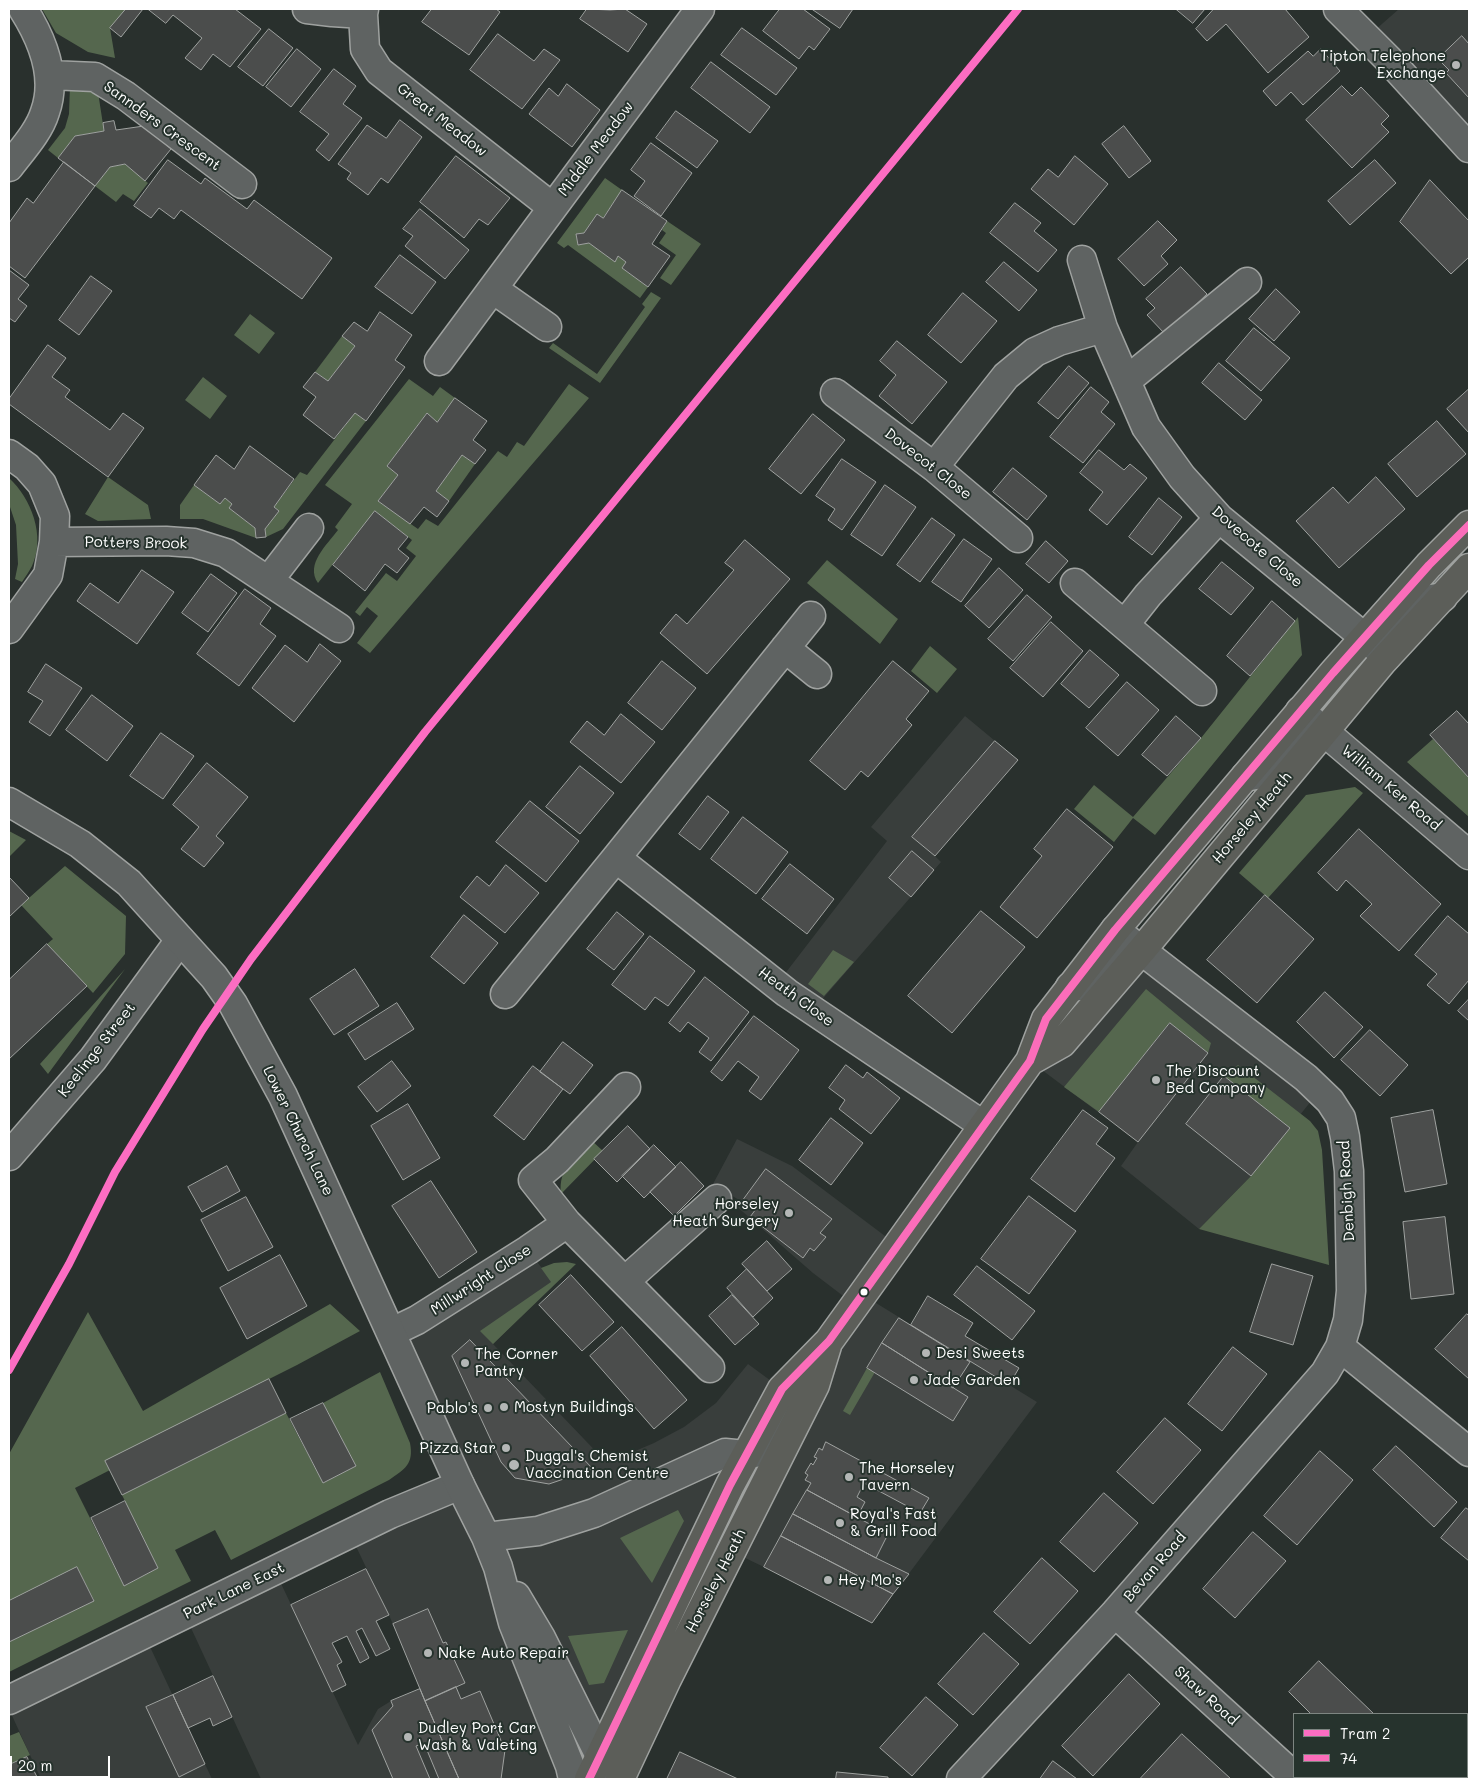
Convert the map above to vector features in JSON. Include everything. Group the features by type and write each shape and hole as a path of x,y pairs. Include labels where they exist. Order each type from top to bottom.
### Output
{"highway":[{"name":"Horseley Heath","path":"600,1771 745,1455 782,1389 829,1341 1030,1061 1046,1019 1070,987 1127,940 1376,647 1429,565 1469,525"},
{"name":"Horseley Heath","path":"1376,647 1443,597 1469,568"},
{"name":"Horseley Heath","path":"1030,1061 1062,1043 1127,940 1245,776 1312,721"},
{"name":"Horseley Heath","path":"620,1779 667,1679 814,1385 829,1341"}],"street":[{"path":"9,167 36,129 45,112 50,75 41,41 23,9"},
{"name":"Great Meadow","path":"307,9 332,12 363,11 365,49 379,71 552,207"},
{"name":"Middle Meadow","path":"439,361 700,9"},
{"path":"1338,9 1469,148"},
{"name":"Sannders Crescent","path":"50,75 94,77 126,96 242,184"},
{"name":"Dovecote Close","path":"1082,260 1103,328 1146,427 1182,477 1219,518 1376,647"},
{"path":"1126,381 1247,282"},
{"path":"494,289 547,327"},
{"path":"934,467 1006,376 1035,352 1059,341 1103,328"},
{"name":"Dovecot Close","path":"835,393 934,467 1018,538"},
{"path":"9,454 27,467 42,484 55,516 54,542 48,574 9,629"},
{"path":"1125,624 1148,595 1219,518"},
{"path":"269,580 309,528"},
{"name":"Potters Brook","path":"54,542 166,541 194,543 226,553 339,628"},
{"path":"1075,583 1202,691"},
{"path":"505,994 811,616"},
{"path":"785,648 817,674"},
{"name":"William Ker Road","path":"1312,721 1469,855"},
{"name":"Lower Church Lane","path":"9,802 87,849 129,883 208,970 233,1004 283,1096 460,1485 486,1537"},
{"name":"Heath Close","path":"616,858 787,993 983,1125"},
{"name":"Keelinge Street","path":"9,1156 93,1059 180,940"},
{"name":"Denbigh Road","path":"1127,940 1306,1078 1330,1101 1341,1118 1349,1171 1351,1291 1348,1320 1340,1347"},
{"path":"626,1087 556,1160 533,1180 567,1223 710,1368"},
{"path":"625,1281 717,1199"},
{"name":"Millwright Close","path":"392,1332 417,1320 567,1223"},
{"path":"1340,1347 1469,1452"},
{"name":"Bevan Road","path":"961,1779 1115,1613 1324,1373 1340,1347"},
{"path":"486,1537 538,1531 594,1513 725,1453 745,1455 763,1451 795,1396 814,1385"},
{"name":"Park Lane East","path":"9,1700 390,1514 460,1485"},
{"name":"Horseley Heath","path":"486,1537 498,1567 513,1623 570,1766 573,1779"},
{"name":"Horseley Heath","path":"498,1567 541,1638 600,1771"},
{"name":"Shaw Road","path":"1115,1613 1293,1775"}],"shaded area":[{"path":"1399,9 1469,9 1469,148 1366,38"},
{"path":"965,716 1018,760 935,856 941,862 813,1010 777,984 887,841 871,827"},
{"path":"1126,939 1320,1090 1251,1176 1199,1229 1121,1166 1138,1142 1030,1061"},
{"path":"737,1139 792,1166 897,1245 863,1295 1037,1402 872,1623 718,1545 604,1779 261,1779 185,1615 275,1571 358,1745 378,1709 391,1701 420,1689 389,1615 350,1534 460,1485 392,1332 528,1250 554,1284 493,1344 607,1463 654,1443 684,1427 716,1403 748,1364 782,1389 855,1305 813,1273 735,1205 739,1200 713,1184"},
{"path":"144,1634 212,1779 41,1779 9,1709"}],"green space":[{"path":"42,9 126,9 110,28 115,58 88,52 56,33"},
{"path":"70,86 82,87 98,92 104,131 75,136 58,158 48,150 65,128 69,114"},
{"path":"125,164 148,183 134,201 123,194 116,202 95,186 110,167"},
{"path":"605,178 622,190 603,218 597,214 584,233 576,234 578,245 589,243 615,261 618,256 626,262 622,268 648,287 640,298 568,245 564,248 557,243"},
{"path":"667,221 701,244 671,285 660,278 676,255 659,243 666,233 662,230"},
{"path":"651,292 661,298 600,383 549,348 553,343 597,374 645,307 642,304"},
{"path":"250,314 275,333 259,354 234,335"},
{"path":"342,336 355,346 328,381 315,372"},
{"path":"203,377 227,396 210,419 185,400"},
{"path":"409,379 433,396 440,387 455,398 437,422 426,414 387,466 398,475 378,501 418,529 426,519 438,526 498,451 507,457 517,442 524,446 569,384 589,398 370,653 357,643 378,616 367,607 360,616 355,612 386,573 397,581 416,556 406,548 412,540 375,511 318,583 314,569 319,555 338,530 335,527 352,504 325,485"},
{"path":"355,413 366,421 283,529 266,537 265,529 279,511 274,507 300,472 307,475"},
{"path":"462,455 475,464 449,501 436,491"},
{"path":"108,477 148,505 151,519 98,521 85,514"},
{"path":"9,478 17,486 30,507 37,530 36,554 32,566 22,582 15,579 18,564 16,525 9,504"},
{"path":"194,485 220,504 225,498 232,504 229,508 255,528 256,538 203,519 180,519 180,505"},
{"path":"827,560 898,619 880,644 807,583"},
{"path":"1298,617 1302,655 1155,835 1133,818 1114,842 1074,809 1094,785 1133,817 1201,738"},
{"path":"930,646 957,669 937,693 911,671"},
{"path":"1433,739 1469,778 1469,817 1407,762"},
{"path":"1355,787 1363,793 1268,898 1239,873 1306,795"},
{"path":"9,831 26,840 9,857"},
{"path":"65,866 126,916 125,954 93,993 47,944 53,939 21,905"},
{"path":"833,950 854,962 824,996 808,984"},
{"path":"125,969 48,1074 40,1064"},
{"path":"1146,989 1211,1043 1208,1053 1169,1023 1099,1112 1064,1087"},
{"path":"1238,1065 1310,1121 1318,1131 1322,1150 1329,1265 1199,1229 1251,1176 1289,1128 1224,1076"},
{"path":"591,1140 603,1151 561,1194 562,1177 565,1170"},
{"path":"567,1262 576,1264 493,1344 480,1331 551,1282 541,1268 554,1263"},
{"path":"330,1304 360,1331 297,1365 106,1461 110,1470 75,1488 124,1586 158,1568 122,1495 286,1413 323,1483 356,1466 323,1403 380,1372 410,1443 411,1456 404,1469 389,1480 231,1560 215,1530 175,1550 191,1581 9,1672 9,1642 94,1600 77,1567 9,1601 9,1454 88,1312 143,1411"},
{"path":"867,1368 875,1372 850,1415 843,1411"},
{"path":"678,1510 684,1521 652,1583 620,1538"},
{"path":"628,1630 604,1683 589,1685 568,1636"},
{"path":"19,1732 30,1755 9,1765 9,1736"}],"building":[{"path":"126,9 143,9 121,37 110,28"},
{"path":"148,9 235,9 261,29 230,67 213,54 201,70 185,58 202,38 173,15 166,23"},
{"path":"432,9 496,9 500,12 469,55 422,22"},
{"path":"587,9 625,9 647,24 628,52 580,19"},
{"path":"780,9 803,9 830,29 814,50 809,46 799,59 763,31"},
{"path":"812,9 853,9 840,28"},
{"path":"1176,9 1205,9 1193,23"},
{"path":"1214,9 1285,9 1309,37 1268,73 1226,24 1207,41 1196,29"},
{"path":"742,28 797,68 776,95 721,55"},
{"path":"269,29 293,48 263,86 238,67"},
{"path":"498,34 534,61 544,49 560,60 522,109 470,70"},
{"name":"Tipton Telephone Exchange","path":"1462,36 1469,44 1469,98 1446,73 1449,70 1438,59"},
{"path":"297,49 321,69 291,107 266,87"},
{"path":"1321,49 1340,71 1303,105 1291,92 1276,106 1263,91 1308,51 1313,56"},
{"path":"711,62 770,107 750,133 691,88"},
{"path":"334,69 356,86 343,104 362,118 329,161 316,150 329,134 300,112"},
{"path":"567,84 600,110 572,147 529,114 549,88 558,96"},
{"path":"1342,86 1352,96 1361,87 1389,116 1381,124 1389,132 1352,168 1306,120"},
{"path":"676,111 718,141 697,168 656,138"},
{"path":"400,120 422,137 388,183 381,178 368,195 347,179 351,173 338,164 367,125 386,138"},
{"path":"114,121 116,130 144,126 171,149 145,181 125,164 110,167 95,186 58,158 75,136 104,131 103,123"},
{"path":"1124,126 1151,161 1129,178 1102,144"},
{"path":"651,143 692,173 661,216 634,196 645,181 631,170"},
{"path":"456,156 510,198 488,225 479,219 464,238 420,202"},
{"path":"1075,156 1108,184 1074,225 1031,189 1048,169 1058,177"},
{"path":"168,160 201,184 205,178 247,209 254,200 332,258 302,299 181,210 174,219 159,208 151,218 134,206"},
{"path":"1375,160 1396,183 1350,225 1328,201"},
{"path":"64,162 95,186 25,278 9,266 9,223 27,198 33,203"},
{"path":"1430,180 1469,221 1469,257 1451,274 1400,222"},
{"path":"622,190 667,221 652,244 670,256 648,287 622,268 626,262 618,256 615,262 589,243 578,245 576,234 584,233 597,214 603,218"},
{"path":"1015,203 1041,223 1034,231 1057,250 1038,272 990,233"},
{"path":"420,209 469,250 445,279 405,246 413,236 403,229"},
{"path":"1158,221 1177,240 1161,256 1168,264 1144,286 1118,259"},
{"path":"400,255 436,282 412,314 375,287"},
{"path":"1004,262 1037,290 1019,311 986,282"},
{"path":"1181,267 1207,294 1165,334 1147,315 1155,308 1146,299"},
{"path":"9,270 29,285 18,299 27,306 15,322 9,318"},
{"path":"91,276 112,291 79,335 59,320"},
{"path":"1276,289 1300,312 1274,341 1249,319"},
{"path":"963,293 997,321 961,363 928,335"},
{"path":"380,312 412,335 395,360 405,367 366,421 355,413 334,439 303,415 316,397 303,387 315,372 328,381 355,346 342,336 354,322 367,331"},
{"path":"1254,328 1290,358 1261,391 1226,361"},
{"path":"897,341 947,382 912,424 879,396 896,375 880,361"},
{"path":"48,345 66,358 52,377 70,390 65,397 110,430 123,413 144,428 108,477 9,404 9,399"},
{"path":"1219,363 1262,400 1245,420 1202,383"},
{"path":"1069,366 1089,383 1058,419 1038,403"},
{"path":"1091,387 1109,402 1101,412 1115,424 1083,463 1050,437"},
{"path":"1469,389 1469,433 1447,409"},
{"path":"455,398 487,421 473,440 486,450 475,464 462,455 436,491 449,501 437,517 424,507 410,524 378,501 398,475 387,466 427,413 437,422"},
{"path":"813,414 845,440 801,494 769,469"},
{"path":"1437,421 1466,454 1417,497 1388,464"},
{"path":"250,446 294,479 274,507 279,511 265,529 266,537 256,538 255,528 229,508 232,504 225,498 220,504 194,485 216,455 234,469"},
{"path":"1099,450 1124,470 1130,464 1147,478 1107,525 1089,510 1103,492 1080,473"},
{"path":"842,459 876,482 842,530 828,520 835,509 816,496"},
{"path":"1013,468 1047,496 1027,520 993,492"},
{"path":"1376,477 1405,509 1339,568 1296,521 1333,487 1348,503"},
{"path":"885,485 916,507 882,556 851,535"},
{"path":"1159,498 1182,517 1152,555 1129,537"},
{"path":"375,511 408,537 398,549 409,558 397,573 385,564 365,591 333,565"},
{"path":"932,518 955,535 920,582 897,565"},
{"path":"964,539 992,559 961,602 932,582"},
{"path":"745,540 790,579 707,674 660,633 676,614 687,624 734,570 725,563"},
{"path":"1046,541 1068,561 1049,583 1026,564"},
{"path":"1222,562 1254,588 1231,615 1199,589"},
{"path":"999,568 1023,590 989,628 965,606"},
{"path":"142,570 174,592 137,644 77,601 90,583 118,603"},
{"path":"211,574 237,593 208,632 182,613"},
{"path":"245,589 271,608 260,624 276,636 239,686 197,654"},
{"path":"1027,595 1052,617 1013,661 988,639"},
{"path":"1272,601 1295,621 1250,676 1227,656"},
{"path":"1051,622 1083,651 1043,697 1010,668"},
{"path":"320,644 341,661 294,722 252,688 285,645 307,662"},
{"path":"1090,650 1119,675 1089,708 1061,684"},
{"path":"662,661 696,688 662,730 628,703"},
{"path":"893,661 929,691 906,719 912,725 868,777 861,771 845,790 810,761"},
{"path":"46,664 82,688 50,736 29,722 43,701 28,692"},
{"path":"1127,682 1159,710 1118,756 1086,728"},
{"path":"92,695 133,726 107,761 66,730"},
{"path":"1457,711 1469,724 1469,778 1430,735"},
{"path":"621,714 655,742 621,783 570,742 587,721 604,735"},
{"path":"1176,716 1201,738 1167,776 1142,755"},
{"path":"161,733 194,756 163,799 130,776"},
{"path":"995,741 1018,760 935,856 912,837"},
{"path":"207,763 248,797 216,836 224,843 204,867 181,849 199,827 173,805"},
{"path":"580,766 614,793 580,834 546,807"},
{"path":"708,796 729,812 700,850 679,834"},
{"path":"530,801 579,841 546,882 496,842"},
{"path":"1067,809 1113,847 1037,938 1000,907 1042,856 1034,849"},
{"path":"743,817 788,852 756,894 711,859"},
{"path":"1359,829 1441,904 1399,951 1360,916 1372,904 1346,880 1337,891 1318,873"},
{"path":"912,851 934,870 911,897 889,878"},
{"path":"790,864 834,899 807,934 762,899"},
{"path":"506,865 539,893 505,933 460,897 477,876 489,886"},
{"path":"9,877 29,898 9,917"},
{"path":"1265,895 1314,939 1257,1003 1207,960"},
{"path":"981,911 1025,947 952,1033 908,996"},
{"path":"617,912 644,934 614,970 587,949"},
{"path":"464,915 498,943 464,984 431,957"},
{"path":"1448,916 1469,934 1469,980 1449,1004 1427,985 1437,974 1415,955"},
{"path":"650,936 695,971 668,1006 655,997 645,1010 612,985"},
{"path":"47,944 87,986 9,1059 9,980"},
{"path":"355,969 379,1006 334,1035 310,999"},
{"path":"705,977 749,1012 711,1061 699,1052 709,1038 688,1022 680,1032 669,1023"},
{"path":"1325,992 1363,1027 1334,1058 1297,1022"},
{"path":"1469,999 1469,1021 1458,1011"},
{"path":"397,1003 414,1029 365,1060 348,1034"},
{"path":"754,1016 799,1050 761,1100 749,1091 759,1077 738,1061 722,1081 711,1072"},
{"name":"The Discount Bed Company","path":"1170,1023 1208,1053 1138,1142 1099,1112"},
{"path":"1370,1030 1408,1065 1380,1096 1341,1060"},
{"path":"563,1042 593,1065 570,1094 540,1072"},
{"path":"392,1061 411,1086 377,1112 358,1087"},
{"path":"846,1065 863,1078 867,1072 900,1098 871,1134 839,1109 845,1100 829,1088"},
{"path":"533,1066 563,1089 524,1140 494,1116"},
{"path":"1224,1076 1290,1128 1251,1176 1186,1124"},
{"path":"408,1104 440,1158 403,1180 371,1126"},
{"path":"1083,1110 1108,1128 1096,1144 1115,1158 1075,1212 1031,1179"},
{"path":"1433,1110 1447,1184 1405,1192 1391,1118"},
{"path":"831,1118 863,1143 831,1185 799,1160"},
{"path":"628,1126 650,1149 617,1182 594,1159"},
{"path":"654,1145 676,1167 644,1198 622,1176"},
{"path":"681,1162 704,1186 674,1216 650,1192"},
{"path":"227,1166 240,1191 202,1212 188,1187"},
{"name":"Horseley Heath Surgery","path":"766,1169 832,1219 820,1233 826,1237 814,1251 810,1248 803,1258 750,1217 756,1209 744,1199"},
{"path":"431,1181 477,1252 439,1278 392,1206"},
{"path":"1029,1196 1076,1231 1029,1294 981,1259"},
{"path":"246,1197 273,1247 228,1271 201,1220"},
{"path":"1445,1217 1454,1294 1411,1299 1403,1222"},
{"path":"767,1241 792,1269 767,1291 742,1264"},
{"path":"280,1255 307,1306 247,1339 220,1288"},
{"path":"1272,1264 1313,1276 1293,1345 1250,1332"},
{"path":"977,1266 1035,1311 1012,1340 954,1295"},
{"path":"747,1269 773,1298 753,1317 727,1288"},
{"path":"571,1275 614,1322 582,1351 539,1305"},
{"path":"732,1295 759,1324 735,1345 709,1316"},
{"path":"928,1296 973,1323 965,1336 1019,1368 1009,1385 911,1325"},
{"path":"1467,1314 1469,1316 1469,1379 1435,1349"},
{"name":"Desi Sweets","path":"899,1318 970,1362 953,1388 882,1343"},
{"path":"622,1327 687,1400 654,1429 590,1356"},
{"name":"Mostyn Buildings","path":"470,1340 593,1469 549,1484 515,1478 501,1462 452,1356"},
{"name":"Jade Garden","path":"882,1343 968,1397 953,1421 867,1368"},
{"path":"1233,1347 1267,1374 1222,1431 1188,1404"},
{"path":"269,1379 286,1413 122,1495 105,1461"},
{"path":"323,1403 356,1466 323,1483 290,1419"},
{"path":"1165,1418 1201,1450 1153,1504 1117,1472"},
{"name":"The Horseley Tavern","path":"826,1442 929,1498 920,1513 864,1483 857,1497 865,1502 857,1517 807,1490 811,1483 805,1480 808,1475 805,1473 811,1463 813,1465 817,1458 814,1457 819,1448 822,1450"},
{"path":"1396,1446 1457,1502 1434,1527 1373,1470"},
{"path":"1320,1451 1353,1480 1297,1545 1264,1516"},
{"name":"Royal's Fast & Grill Food","path":"807,1490 888,1534 876,1558 793,1514"},
{"path":"1104,1493 1138,1523 1094,1572 1060,1542"},
{"path":"125,1501 158,1568 124,1586 91,1518"},
{"path":"1466,1508 1469,1510 1469,1561 1441,1538"},
{"path":"793,1514 909,1574 893,1594 781,1536"},
{"path":"1253,1532 1286,1561 1235,1618 1203,1589"},
{"name":"Hey Mo's","path":"781,1536 893,1594 872,1623 764,1567"},
{"path":"1042,1558 1078,1591 1030,1644 994,1612"},
{"path":"77,1567 94,1601 9,1642 9,1601"},
{"path":"366,1569 389,1615 376,1621 390,1649 376,1656 362,1628 356,1631 369,1658 360,1663 347,1636 332,1643 342,1662 337,1665 346,1685 332,1692 291,1605"},
{"name":"Nake Auto Repair","path":"428,1609 443,1643 446,1642 465,1683 425,1701 393,1624"},
{"path":"984,1633 1019,1664 973,1715 938,1684"},
{"path":"1319,1661 1373,1713 1310,1713 1289,1692"},
{"path":"1129,1674 1160,1704 1093,1776 1062,1746"},
{"path":"213,1676 232,1717 213,1726 210,1718 188,1728 173,1695"},
{"path":"456,1687 461,1699 480,1691 505,1750 501,1779 459,1779 425,1701"},
{"name":"Dudley Port Car Wash & Valeting","path":"420,1689 459,1779 439,1779 424,1743 416,1746 430,1779 393,1779 372,1730 393,1706 391,1701"},
{"path":"173,1695 205,1764 179,1777 146,1707"},
{"path":"926,1697 958,1725 912,1776 880,1748"},
{"path":"1182,1734 1231,1779 1140,1779"},
{"path":"680,1752 738,1779 667,1779"},
{"path":"27,1757 38,1779 9,1779 9,1765"},
{"path":"1053,1761 1077,1779 1040,1779"},
{"path":"1469,1765 1469,1779 1435,1779 1468,1778"},
{"path":"837,1772 888,1777 888,1779 836,1779"},
{"path":"1376,1778 1406,1778 1405,1779"}],"tram line":[{"name":"2","path":"9,1370 69,1264 115,1172 203,1029 251,959 425,732 1018,9"}],"transit line":[{"name":"74","path":"589,1779 730,1485 782,1389 829,1341 1030,1061 1046,1019 1115,930 1333,673 1429,565 1469,525"}],"place":[{"name":"Tipton Telephone Exchange","path":"1456,65"},
{"name":"The Discount Bed Company","path":"1156,1080"},
{"name":"Horseley Heath Surgery","path":"789,1213"},
{"name":"Desi Sweets","path":"926,1353"},
{"name":"The Corner Pantry","path":"465,1363"},
{"name":"Jade Garden","path":"914,1380"},
{"name":"Mostyn Buildings","path":"504,1407"},
{"name":"Pablo's","path":"488,1408"},
{"name":"Pizza Star","path":"506,1448"},
{"name":"Duggal's Chemist Vaccination Centre","path":"514,1465"},
{"name":"The Horseley Tavern","path":"849,1477"},
{"name":"Royal's Fast & Grill Food","path":"840,1523"},
{"name":"Hey Mo's","path":"828,1580"},
{"name":"Nake Auto Repair","path":"428,1653"},
{"name":"Dudley Port Car Wash & Valeting","path":"408,1737"}]}
